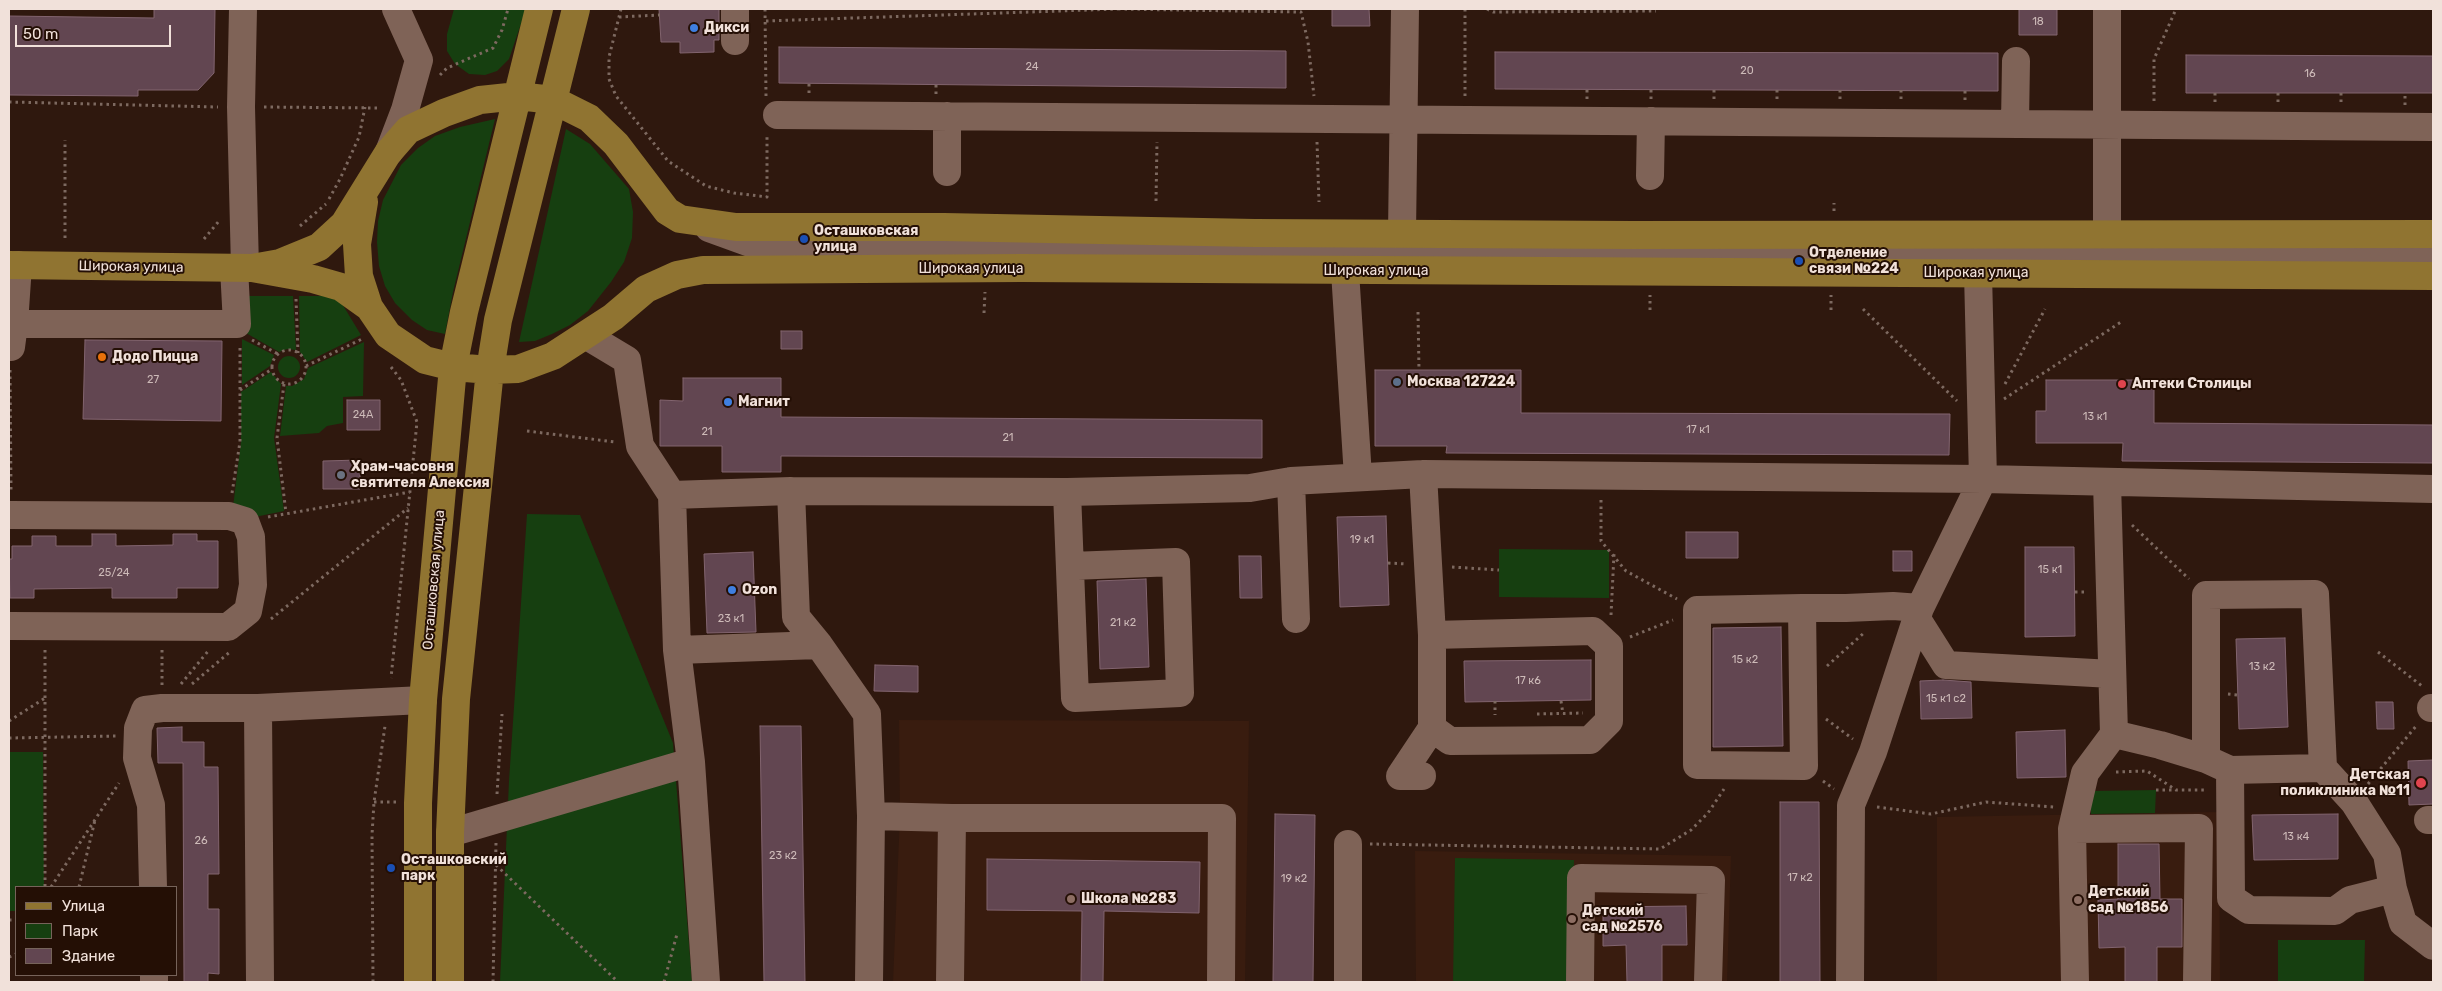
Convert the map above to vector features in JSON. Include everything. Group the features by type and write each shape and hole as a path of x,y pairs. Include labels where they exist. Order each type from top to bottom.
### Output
{"main road":[{"name":"Осташковская улица","path":"418,982 418,802 423,700 453,367 464,312 539,9"},
{"path":"450,982 450,833 456,699 490,370 498,320 576,9"},
{"name":"Широкая улица","path":"372,179 388,153 408,130 444,113 480,100 518,96 552,100 589,118 616,144 667,211 680,219 736,227 944,227 1255,233 1402,233 1588,243 2097,233 2433,234"},
{"path":"244,268 280,263 319,247 344,224 372,179"},
{"path":"365,319 357,244 361,212 372,179"},
{"path":"1578,272 1591,267 1595,261 1588,243"},
{"name":"Широкая улица","path":"13,265 244,268"},
{"path":"244,268 313,279 341,288 365,319"},
{"name":"Широкая улица","path":"365,319 425,360 453,367 490,370 518,369 554,356 614,317 646,289 677,275 703,270 1054,268 2433,276"}],"street":[{"path":"13,265 11,340 237,324 244,268 240,107 243,9"},
{"path":"388,153 405,110 419,60 396,9"},
{"path":"735,9 735,41"},
{"path":"1402,233 1405,9"},
{"path":"2088,274 2074,268 2069,262 2068,253 2073,240 2097,233 2107,124 2107,9"},
{"path":"2015,123 2016,61"},
{"path":"777,116 2433,127"},
{"path":"947,172 948,116"},
{"path":"1650,176 1651,121"},
{"name":"Широкая улица","path":"694,222 767,249 1034,249 1588,243 2068,253 2433,255"},
{"path":"1054,230 1040,236 1034,249 1040,263 1054,268"},
{"path":"703,270 767,249"},
{"path":"1345,271 1358,477"},
{"path":"1850,982 1852,805 1873,752 1918,614 1983,479 1978,274"},
{"path":"587,336 628,360 640,446 672,495 677,650 691,762 706,982"},
{"path":"1422,776 1400,776 1432,728 1432,635 1423,474"},
{"path":"672,495 791,491 1068,492 1250,488 1291,481 1423,474 1983,479 2107,492 2433,489"},
{"path":"1291,481 1296,619"},
{"path":"791,491 796,617 819,645 867,714 871,816 869,982"},
{"path":"1068,492 1075,698 1180,693 1176,562 1071,566"},
{"path":"2075,982 2075,818 2085,773 2114,734 2107,492"},
{"path":"9,626 162,626 233,636 248,611 253,585 251,537 237,519 10,515"},
{"path":"2393,889 2350,900 2335,910 2248,910 2231,898 2206,595 2315,594 2323,768 2354,802 2387,854 2393,889 2403,923 2433,946"},
{"path":"1802,608 1804,766 1698,765 1697,610 1802,608 1918,614"},
{"path":"1918,614 1946,665 2112,674"},
{"path":"1432,635 1593,631 1609,646 1609,721 1590,740 1450,741 1432,728"},
{"path":"677,650 819,645"},
{"path":"153,886 151,805 138,748 138,728 145,710 162,708 258,708 423,700"},
{"path":"258,708 260,982"},
{"path":"2114,734 2222,773 2323,768"},
{"path":"450,833 691,762"},
{"path":"871,816 952,818 1222,818 1221,982"},
{"path":"950,982 952,818"},
{"path":"2075,818 2199,828 2197,982"},
{"path":"1348,844 1348,982"},
{"path":"1580,982 1581,878 1711,880 1708,982"}],"path":[{"path":"433,82 447,68 493,48 502,30 508,9"},
{"path":"621,9 609,57 610,79 616,96 668,161 706,186 734,194 767,197"},
{"path":"766,21 1118,9 1301,12 1308,42 1316,119 1319,202"},
{"path":"1465,9 1465,120"},
{"path":"1487,9 1493,12 1656,11"},
{"path":"2154,124 2154,59 2176,9"},
{"path":"619,17 660,15"},
{"path":"9,102 240,107 365,107 405,110"},
{"path":"295,229 302,226 325,206 340,179 359,137 365,107"},
{"path":"1156,201 1157,118"},
{"path":"64,238 65,140"},
{"path":"1831,291 1831,310"},
{"path":"984,313 985,292"},
{"path":"1650,292 1650,310"},
{"path":"296,294 298,353 306,366"},
{"path":"1864,309 1983,426 1993,407 2120,322"},
{"path":"2002,390 2045,309"},
{"path":"1418,312 1419,370"},
{"path":"284,384 297,382 302,378 306,366 365,338 365,319"},
{"path":"10,515 11,340"},
{"path":"240,344 240,442 237,519 286,513 410,492"},
{"path":"284,384 274,375 272,369 276,356 281,352 287,351 298,353"},
{"path":"373,982 374,802 389,702 417,422 401,380 389,366"},
{"path":"240,390 272,369"},
{"path":"284,384 277,438 286,513"},
{"path":"527,430 640,446"},
{"path":"1601,475 1601,541 1626,570 1697,610"},
{"path":"2107,492 2206,595"},
{"path":"270,620 408,508"},
{"path":"1614,554 1609,646 1697,610"},
{"path":"45,626 45,886"},
{"path":"162,626 162,708"},
{"path":"1866,631 1803,695 1873,752"},
{"path":"162,708 233,636"},
{"path":"162,708 233,636"},
{"path":"2354,802 2432,708 2424,687 2378,652"},
{"path":"9,721 45,698"},
{"path":"1495,701 1495,715"},
{"path":"1561,701 1563,714"},
{"path":"493,982 496,820 502,714"},
{"path":"9,738 45,736 138,748 52,886"},
{"path":"1348,844 1660,849 1690,830 1708,813 1739,766"},
{"path":"2085,773 2147,771 2176,790"},
{"path":"2156,790 2176,790 2222,773"},
{"path":"1912,810 1931,814 1986,802 2075,818"},
{"path":"79,886 96,816"},
{"path":"495,865 618,982"}],"shaded area":[{"name":"Школа №283","path":"899,720 1249,721 1245,982 893,982 900,815"},
{"name":"Детский сад №1856","path":"2219,812 2220,982 1937,982 1937,817"},
{"name":"Детский сад №2576","path":"1415,851 1731,856 1727,982 1416,982"}],"green space":[{"path":"454,9 526,9 509,59 497,71 485,75 469,74 455,64 447,51 447,34"},
{"path":"495,119 453,292 445,334 427,330 412,320 395,303 385,286 379,266 377,242 378,221 383,200 401,165 418,148 435,136 460,127"},
{"path":"566,129 590,144 629,189 633,212 632,238 624,262 588,311 570,325 552,334 535,341 519,342"},
{"path":"248,296 293,296 296,350 287,349 279,352 246,333"},
{"path":"299,296 327,296 341,302 361,335 307,362 300,352"},
{"path":"242,339 274,355 270,366 242,385"},
{"path":"364,342 363,396 343,397 343,423 327,426 319,433 280,436 286,386 292,386 304,379 308,368"},
{"path":"285,356 293,356 300,363 300,371 293,378 285,378 278,371 278,363"},
{"path":"271,372 281,384 274,438 284,511 245,519 232,515 241,442 241,392"},
{"path":"527,514 580,515 673,743 692,982 500,982 509,781"},
{"path":"1499,549 1609,550 1609,598 1499,597"},
{"path":"9,752 43,752 44,886 15,886 15,911 9,911"},
{"path":"2156,790 2155,813 2091,814 2091,791"},
{"path":"1455,858 1574,860 1571,982 1453,982"},
{"path":"2278,940 2365,940 2364,982 2278,982"}],"building":[{"path":"154,9 215,9 214,73 198,90 138,90 138,96 9,95 9,16 154,18"},
{"name":"Дикси","path":"659,9 719,9 719,40 714,40 714,52 680,53 680,42 661,42"},
{"path":"1332,9 1369,9 1370,26 1332,26"},
{"path":"2019,9 2057,9 2057,35 2019,35"},
{"path":"779,47 1286,51 1286,88 779,83"},
{"path":"1495,52 1998,53 1998,91 1495,89"},
{"path":"2186,55 2433,56 2433,93 2186,93"},
{"path":"781,331 802,331 802,349 781,349"},
{"path":"85,340 222,341 221,421 83,419"},
{"path":"1375,370 1521,370 1521,413 1950,414 1949,455 1446,453 1447,446 1375,446"},
{"path":"683,378 781,378 781,417 1262,420 1262,458 781,456 781,472 722,472 722,446 660,446 660,400 683,401"},
{"path":"2046,380 2154,380 2154,423 2433,425 2433,463 2122,461 2123,443 2036,443 2036,411 2046,411"},
{"path":"347,400 380,400 380,430 347,430"},
{"name":"Храм-часовня святителя Алексия","path":"360,460 360,489 323,489 323,461"},
{"path":"1386,516 1389,605 1340,607 1337,517"},
{"path":"1686,532 1738,532 1738,558 1686,558"},
{"path":"92,534 116,534 116,546 173,545 173,534 197,534 197,541 218,541 218,588 177,588 177,598 112,598 112,588 34,589 34,598 10,598 9,559 12,559 12,546 32,546 32,536 56,536 56,546 92,546"},
{"path":"2025,547 2074,547 2075,636 2025,637"},
{"path":"1893,551 1912,551 1912,571 1893,571"},
{"path":"753,552 756,632 707,633 704,554"},
{"path":"1239,556 1261,556 1262,598 1240,598"},
{"path":"1146,579 1149,667 1100,669 1097,581"},
{"path":"1781,627 1783,746 1713,747 1713,628"},
{"path":"2285,638 2288,727 2239,729 2236,639"},
{"path":"1591,660 1591,700 1465,702 1464,661"},
{"path":"875,665 918,666 918,692 874,691"},
{"path":"1920,681 1971,682 1972,718 1921,719"},
{"path":"2376,702 2393,702 2394,729 2377,729"},
{"path":"760,726 801,726 805,982 764,982"},
{"path":"182,727 182,742 204,742 204,767 218,767 219,874 208,874 208,909 219,909 219,974 208,973 208,982 184,982 183,763 158,763 157,728"},
{"path":"2065,730 2066,777 2017,778 2016,732"},
{"name":"Детская поликлиника №11","path":"2433,760 2433,804 2409,805 2408,761"},
{"path":"1780,802 1819,802 1820,982 1780,982"},
{"path":"1275,814 1315,815 1313,982 1273,982"},
{"path":"2338,814 2338,859 2254,860 2252,815"},
{"path":"2118,844 2159,844 2160,899 2182,899 2182,947 2157,947 2157,982 2125,982 2125,947 2099,948 2098,900 2118,899"},
{"path":"987,859 1200,862 1199,913 1104,911 1103,982 1081,982 1082,911 987,910"},
{"path":"1686,906 1687,945 1662,945 1662,982 1627,982 1626,945 1603,946 1603,907"}],"place":[{"name":"Дикси","path":"694,28"},
{"name":"Осташковская улица","path":"804,239"},
{"name":"Отделение связи №224","path":"1799,261"},
{"name":"Додо Пицца","path":"102,357"},
{"name":"Москва 127224","path":"1397,382"},
{"name":"Аптеки Столицы","path":"2122,384"},
{"name":"Магнит","path":"728,402"},
{"name":"Храм-часовня святителя Алексия","path":"341,475"},
{"name":"Ozon","path":"732,590"},
{"name":"Детская поликлиника №11","path":"2421,783"},
{"name":"Осташковский парк","path":"391,868"},
{"name":"Школа №283","path":"1071,899"},
{"name":"Детский сад №1856","path":"2078,900"},
{"name":"Детский сад №2576","path":"1572,919"}]}
